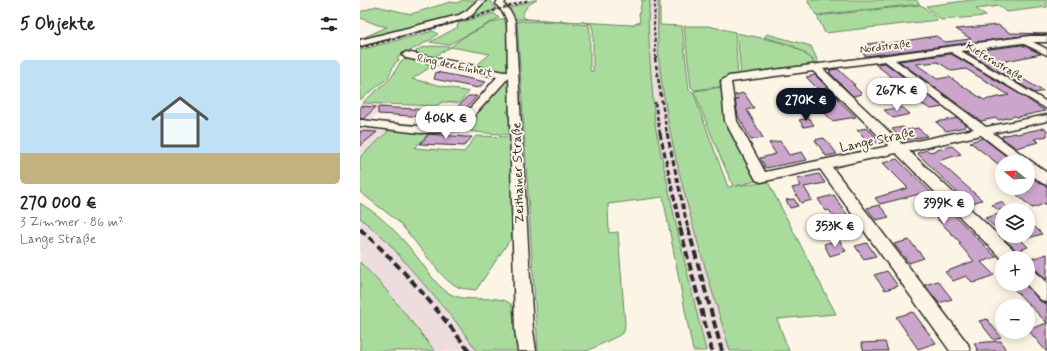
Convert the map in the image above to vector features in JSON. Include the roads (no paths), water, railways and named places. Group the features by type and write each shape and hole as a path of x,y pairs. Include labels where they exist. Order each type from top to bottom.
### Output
{"street":[{"path":"360,43 462,17 482,0"},
{"name":"Zeithainer Straße","path":"502,0 500,4 508,14 511,21 508,75 526,351"},
{"name":"Nordstraße","path":"761,177 731,122 726,80 952,49 1023,40 1047,39"},
{"path":"1023,40 1047,52"},
{"name":"Kiefernstraße","path":"952,49 1047,106"},
{"name":"Ring der Einheit","path":"406,55 508,75"},
{"path":"887,58 1015,155"},
{"path":"815,67 1004,251"},
{"name":"Ring der Einheit","path":"362,123 436,129 451,127 465,120 508,75"},
{"name":"Lange Straße","path":"761,177 1047,118"},
{"path":"824,165 961,351"},
{"path":"1035,171 1047,180"},
{"path":"1035,282 1047,294"}],"railway":[{"path":"360,48 464,20 529,0"},
{"path":"655,0 654,28 656,59"},
{"path":"655,58 667,134"},
{"path":"655,102 660,134"},
{"path":"660,133 681,229"},
{"path":"667,133 688,229"},
{"path":"680,228 712,351"},
{"path":"688,228 722,351"},
{"path":"360,229 390,257 418,287 469,351"}]}
